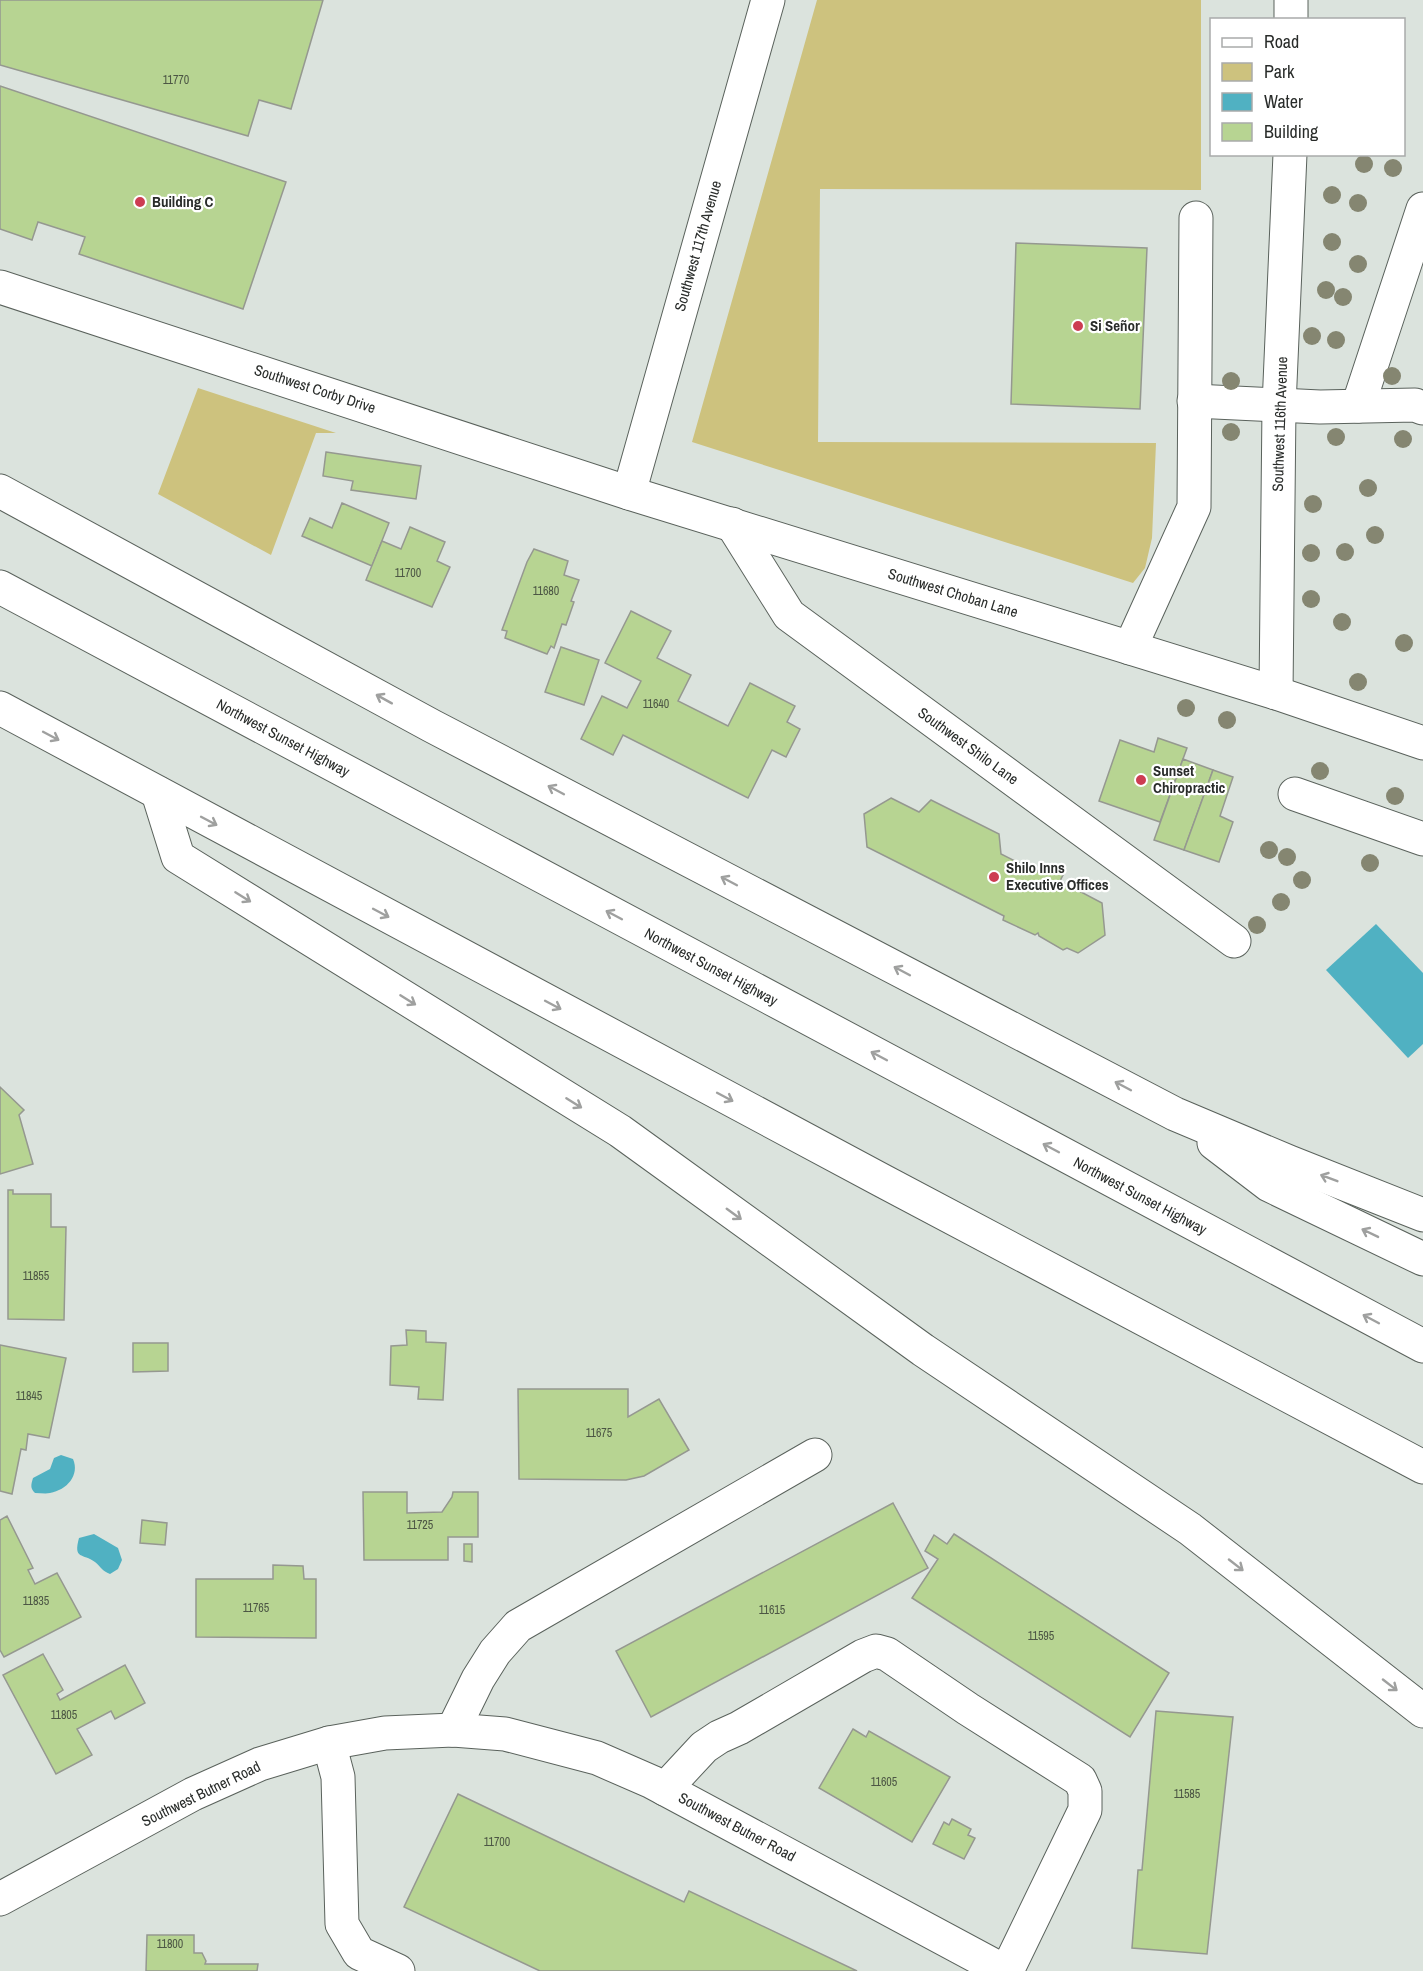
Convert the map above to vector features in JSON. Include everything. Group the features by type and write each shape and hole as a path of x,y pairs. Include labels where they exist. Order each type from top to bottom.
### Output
{"main road":[{"name":"Southwest 117th Avenue","path":"629,493 768,0"},
{"path":"1291,18 1292,0"},
{"name":"Southwest 116th Avenue","path":"1276,693 1279,406 1290,156"},
{"path":"1358,406 1423,209"},
{"path":"1130,648 1194,507 1196,218"},
{"name":"Southwest Corby Drive","path":"0,287 629,493"},
{"path":"1194,401 1279,406 1415,405 1423,408"},
{"path":"0,491 432,726 1175,1114 1423,1215"},
{"name":"Southwest Choban Lane","path":"629,493 1276,693 1423,743"},
{"name":"Southwest Shilo Lane","path":"732,524 789,615 1234,941"},
{"name":"Northwest Sunset Highway","path":"0,587 1423,1346"},
{"path":"0,708 1423,1467"},
{"path":"158,793 178,857 620,1131 923,1350 1190,1528 1423,1712"},
{"path":"1295,794 1423,839"},
{"path":"1175,1114 1269,1185 1423,1259"},
{"path":"453,1730 478,1679 495,1652 518,1626 815,1455"},
{"path":"665,1789 704,1747 719,1737 739,1728 863,1656 876,1652 887,1654 1080,1780 1084,1791 1085,1810 1005,1971"},
{"name":"Southwest Butner Road","path":"3,1890 193,1794 260,1764 329,1743 385,1733 453,1730 505,1734 597,1758 665,1789 1005,1971"},
{"path":"329,1743 338,1777 342,1924 350,1955 359,1953 398,1971"}],"green space":[{"path":"817,0 1201,0 1201,190 820,189 818,442 1156,443 1152,538 1145,568 1133,583 692,442"},
{"path":"198,388 336,433 316,433 271,555 158,494"}],"water":[{"path":"1376,924 1423,973 1423,1044 1408,1058 1326,970"},
{"path":"61,1455 73,1459 75,1471 70,1481 62,1489 48,1493 35,1493 31,1486 33,1478 50,1469 54,1458"},
{"path":"94,1534 118,1548 122,1560 118,1569 110,1574 91,1559 78,1553 79,1538"}],"building":[{"path":"0,0 323,0 291,109 259,100 248,136 0,65"},
{"name":"Building C","path":"0,86 286,182 243,309 79,254 85,237 38,222 32,240 0,229"},
{"name":"Si Señor","path":"1016,243 1147,248 1140,409 1011,404"},
{"path":"326,452 421,466 416,499 351,490 353,481 323,476"},
{"path":"342,503 389,523 372,566 302,536 310,518 332,528"},
{"path":"410,527 445,542 437,561 450,567 432,607 366,580 382,541 401,549"},
{"path":"534,549 568,561 564,575 579,580 571,601 574,602 566,625 562,624 554,648 551,646 547,654 505,638 507,631 502,630"},
{"path":"631,611 671,631 657,658 691,675 678,701 728,726 750,683 795,706 787,722 800,729 786,757 772,750 748,798 623,735 613,755 581,739 602,696 627,708 641,681 605,663"},
{"path":"561,647 599,660 584,705 545,692"},
{"name":"Sunset Chiropractic","path":"1158,738 1187,748 1160,822 1099,801 1120,740 1154,752"},
{"path":"1183,759 1213,770 1184,850 1154,840"},
{"path":"1213,770 1233,777 1220,816 1233,822 1219,862 1184,850"},
{"name":"Shilo Inns Executive Offices","path":"891,798 919,812 931,800 999,834 1001,854 1037,872 1043,863 1064,873 1060,881 1102,903 1105,935 1078,953 1067,948 1063,950 1039,936 1038,933 1035,935 1003,920 1004,916 867,847 864,814"},
{"path":"0,1087 24,1110 19,1115 33,1164 0,1174"},
{"path":"8,1190 13,1190 13,1194 51,1194 51,1227 66,1227 64,1320 8,1319"},
{"path":"406,1330 426,1331 426,1342 446,1343 443,1400 418,1399 419,1387 390,1385 391,1346 407,1345"},
{"path":"133,1343 168,1343 168,1371 133,1372"},
{"path":"0,1345 66,1358 49,1438 28,1434 26,1450 21,1449 12,1494 0,1491"},
{"path":"518,1389 628,1389 628,1417 659,1399 689,1450 644,1476 626,1480 519,1479"},
{"path":"363,1492 407,1492 407,1513 442,1512 453,1492 478,1492 478,1537 448,1537 448,1560 364,1560"},
{"path":"893,1503 928,1568 651,1717 616,1651"},
{"path":"7,1516 33,1568 28,1570 35,1584 57,1573 81,1617 4,1657 0,1650 0,1520"},
{"path":"142,1520 167,1523 165,1545 140,1543"},
{"path":"954,1534 1169,1673 1130,1737 912,1598 938,1559 925,1551 934,1535 947,1544"},
{"path":"464,1544 472,1544 472,1562 464,1561"},
{"path":"273,1565 303,1566 304,1579 316,1579 316,1638 196,1637 196,1579 273,1579"},
{"path":"43,1654 63,1690 57,1694 60,1700 125,1665 145,1703 115,1719 111,1711 77,1729 92,1755 56,1774 3,1675"},
{"path":"1156,1711 1233,1717 1207,1954 1132,1948 1138,1870 1142,1870"},
{"path":"853,1729 866,1737 869,1731 950,1777 912,1842 819,1788"},
{"path":"458,1794 684,1902 689,1891 857,1971 540,1971 404,1907"},
{"path":"952,1819 971,1829 968,1835 975,1838 964,1859 933,1844 944,1822 949,1825"},
{"path":"147,1935 194,1935 194,1953 202,1953 205,1964 258,1964 257,1971 146,1971"}],"place":[{"name":"Building C","path":"140,202"},
{"name":"Si Señor","path":"1078,326"},
{"name":"Sunset Chiropractic","path":"1141,780"},
{"name":"Shilo Inns Executive Offices","path":"994,877"}]}
